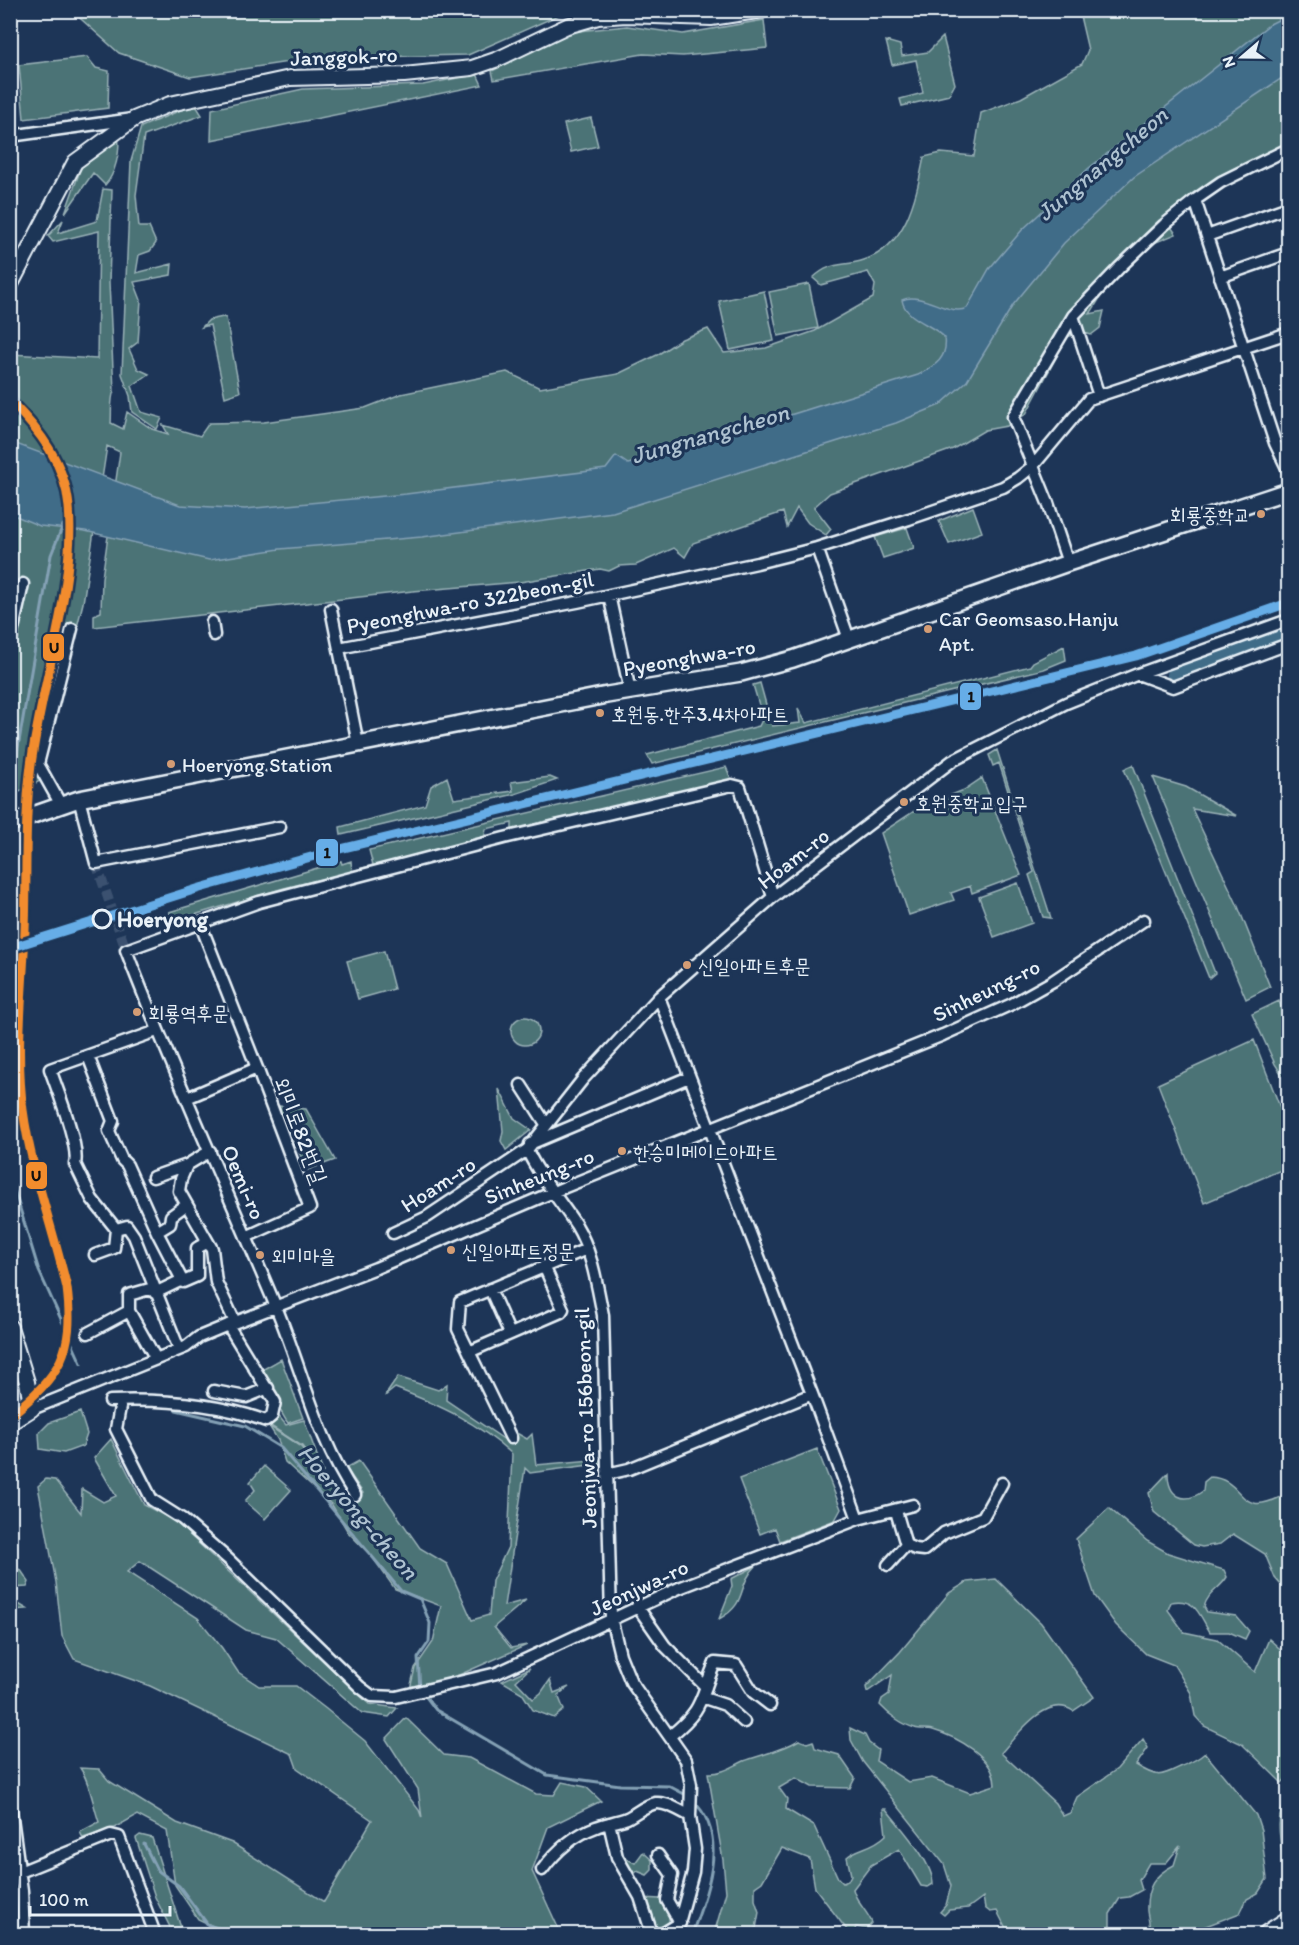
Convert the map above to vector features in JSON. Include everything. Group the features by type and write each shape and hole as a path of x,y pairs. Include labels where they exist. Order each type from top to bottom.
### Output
{"highway":[{"path":"1268,1935 1288,1921"}],"main road":[{"name":"Pyeonghwa-ro","path":"10,823 79,799 630,690 741,673 793,659 1068,563 1288,491"}],"street":[{"name":"Janggok-ro","path":"10,285 75,162 134,119 170,104 290,78 404,75 472,68 498,59 567,26 598,17 626,15 711,18 763,10"},
{"path":"10,136 134,119"},
{"path":"1068,563 1013,417 1073,316 1164,225 1221,182 1288,149"},
{"path":"1195,200 1275,443 1288,470"},
{"path":"1207,236 1288,207"},
{"path":"1220,277 1288,253"},
{"path":"1073,316 1099,396"},
{"path":"609,595 817,548 1002,487 1033,466 1089,399 1288,333"},
{"path":"817,548 849,639"},
{"path":"10,643 23,584"},
{"name":"Pyeonghwa-ro 322beon-gil","path":"358,744 339,648 609,595 630,690"},
{"path":"331,609 339,648"},
{"name":"Hoam-ro","path":"393,1233 427,1217 528,1147 583,1079 658,996 773,897 952,762 1066,703 1138,674 1288,620"},
{"path":"212,622 214,635"},
{"path":"61,805 38,764 72,629"},
{"path":"1138,674 1173,687 1288,644"},
{"path":"200,923 259,902 493,841 732,785 740,786 773,897"},
{"path":"79,799 96,863 280,827"},
{"name":"Sinheung-ro","path":"32,1409 85,1390 179,1350 199,1337 232,1323 376,1268 551,1193 709,1131 1003,1008 1053,981 1144,920"},
{"name":"Oemi-ro","path":"200,923 126,950 157,1031 276,1307 334,1462 355,1495"},
{"name":"외미로82번길","path":"200,923 310,1208 246,1237"},
{"path":"658,996 858,1519"},
{"path":"95,1255 114,1248 116,1228 92,1199 75,1164 77,1155 70,1125 50,1070 157,1031"},
{"path":"88,1056 113,1121 109,1131 182,1280"},
{"name":"외미로82번길","path":"187,1098 257,1068"},
{"path":"528,1147 689,1077"},
{"path":"520,1085 546,1124"},
{"name":"Jeonjwa-ro 156beon-gil","path":"528,1147 551,1193 576,1225 587,1249 603,1315 611,1618 620,1655 631,1682 686,1760 691,1785 693,1872 676,1935"},
{"path":"153,1177 188,1165 210,1151"},
{"path":"110,1401 157,1399 236,1410 266,1421 272,1416 275,1402 248,1360 232,1323 216,1282 212,1249 179,1191 181,1179 188,1165"},
{"path":"157,1232 170,1224 171,1216 186,1205"},
{"path":"116,1228 127,1226 134,1236 179,1350"},
{"path":"156,1359 129,1311 129,1295 154,1291 197,1276 197,1248 208,1242"},
{"path":"511,1438 458,1329 460,1302 587,1249"},
{"path":"469,1352 563,1309 544,1266"},
{"path":"490,1289 510,1334"},
{"path":"88,1332 129,1311"},
{"path":"10,1327 15,1360 32,1409"},
{"path":"214,1391 246,1397 268,1388"},
{"path":"607,1474 629,1468 812,1395"},
{"name":"Jeonjwa-ro","path":"120,1407 116,1429 152,1500 182,1519 228,1559 360,1687 372,1696 383,1698 437,1690 497,1673 588,1633 611,1618 637,1606 858,1519 913,1505"},
{"path":"10,1415 32,1409"},
{"path":"10,1423 32,1409"},
{"path":"896,1511 906,1545 924,1550 944,1533 983,1517 1002,1483"},
{"path":"888,1565 906,1545"},
{"path":"637,1606 665,1646 705,1692 744,1722"},
{"path":"670,1736 690,1720 705,1692 715,1663 736,1665 753,1692 770,1705"},
{"path":"10,1803 15,1874 24,1935"},
{"path":"543,1870 562,1847 594,1827 626,1818 658,1803 690,1816"},
{"path":"609,1823 617,1857 640,1897 652,1935"},
{"path":"15,1874 111,1835 120,1838 155,1935"},
{"path":"658,1855 672,1875 667,1900 680,1923 663,1935"}],"green space":[{"path":"72,11 568,11 468,55 315,58 190,77 119,53"},
{"path":"1082,11 1288,11 1288,146 1201,188 1165,218 1176,234 1127,254 1090,314 1104,311 1100,328 1091,335 1082,332 1067,337 1026,414 1007,426 985,430 953,449 830,493 814,507 831,529 826,535 808,523 797,508 787,527 783,512 693,543 685,557 674,548 636,565 619,566 609,571 600,569 520,582 413,591 94,627 94,615 101,612 102,578 120,452 107,446 83,603 45,755 42,780 11,795 10,676 19,611 14,588 10,586 11,354 97,359 99,231 53,242 48,236 63,220 58,233 97,221 103,189 112,190 109,282 114,391 111,423 123,429 127,412 152,429 168,434 163,425 200,436 209,423 264,422 365,408 401,394 507,372 540,388 618,374 657,355 682,339 708,329 724,353 766,348 815,331 873,298 875,285 868,272 821,285 813,278 825,269 864,260 879,253 891,243 908,218 924,157 941,153 974,156 981,113 1021,98 1082,64 1088,50 1080,16"},
{"path":"764,20 767,48 683,56 643,54 494,80 492,71 568,32 627,26 683,34"},
{"path":"943,37 955,84 949,95 902,106 900,99 923,93 916,60 892,65 886,41 900,45 902,56 928,52"},
{"path":"87,57 96,68 109,71 108,108 24,119 19,65"},
{"path":"477,74 482,85 211,140 212,109 303,89 423,85"},
{"path":"195,104 202,115 144,136 136,195 139,227 149,227 156,243 150,251 139,255 136,273 172,264 171,275 134,282 141,300 138,342 129,349 138,369 149,374 132,386 141,412 162,418 157,429 132,412 130,396 122,374 131,161 141,127"},
{"path":"591,118 598,146 571,152 564,124"},
{"path":"118,137 119,149 109,181 105,185 93,173 65,213 82,165"},
{"path":"809,284 818,328 778,336 769,292"},
{"path":"764,291 774,341 730,350 719,301"},
{"path":"226,318 240,392 225,397 210,325 202,327 209,320"},
{"path":"973,507 982,532 949,544 939,521"},
{"path":"907,528 914,548 883,558 875,537"},
{"path":"1064,646 1066,660 1044,669 652,764 647,755 759,726 763,718 753,685 760,683 772,726 800,723 798,708 806,723 1030,666 1033,662"},
{"path":"997,750 1051,918 1043,917 1029,875 1034,872 999,763 993,766 989,755"},
{"path":"1133,765 1215,973 1209,978 1124,769"},
{"path":"726,767 732,781 512,831 512,823 486,829 484,840 284,888 174,921 169,912 341,861 342,864 351,861 352,871 373,865 369,850"},
{"path":"447,777 454,799 513,791 511,782 550,777 557,780 515,794 341,835 340,827 425,805 431,786"},
{"path":"1153,777 1186,787 1237,816 1192,809 1237,904 1270,987 1246,999"},
{"path":"982,778 1021,875 972,893 970,886 951,893 954,900 909,915 881,833 919,808 964,790"},
{"path":"1018,883 1032,923 994,937 979,897"},
{"path":"384,951 394,989 358,999 347,961"},
{"path":"1279,1001 1288,1023 1288,1084 1275,1064 1252,1014"},
{"path":"525,1017 535,1021 539,1031 535,1041 525,1045 515,1041 511,1031 515,1021"},
{"path":"1254,1040 1288,1128 1288,1167 1204,1203 1158,1084"},
{"path":"499,1089 514,1118 531,1130 506,1150 501,1141 503,1131"},
{"path":"279,1106 306,1109 335,1160 307,1170"},
{"path":"281,1359 303,1418 288,1423 262,1370"},
{"path":"398,1377 438,1390 447,1384 446,1400 511,1444 513,1431 527,1439 532,1434 536,1465 603,1459 604,1463 530,1473 525,1468 504,1606 526,1600 494,1627 511,1648 527,1645 441,1683 410,1689 415,1668 433,1642 441,1606 395,1589 373,1558 348,1532 332,1505 285,1462 278,1440 269,1426 301,1447 319,1470 302,1446 266,1423 277,1414 286,1425 304,1420 323,1472 320,1472 345,1506 363,1493 346,1468 359,1461 420,1548 447,1564 472,1620 489,1615 492,1581 508,1547 512,1454 471,1424 427,1401 395,1388 385,1396"},
{"path":"80,1412 87,1434 83,1446 64,1453 40,1449 39,1433 49,1423"},
{"path":"111,1439 144,1505 175,1521 369,1704 397,1708 389,1717 362,1713 276,1638 246,1630 140,1561 127,1572 198,1618 238,1672 259,1686 296,1686 365,1741 419,1810 422,1818 418,1789 386,1739 406,1718 444,1755 469,1758 536,1794 554,1795 562,1782 586,1787 601,1801 548,1827 532,1871 561,1934 230,1934 198,1919 175,1885 167,1831 137,1815 114,1828 83,1838 80,1832 99,1822 89,1787 80,1768 99,1769 109,1781 177,1823 232,1843 324,1902 372,1820 297,1768 292,1754 150,1686 74,1659 62,1636 56,1582 38,1486 46,1479 55,1480 81,1513 82,1489 103,1502 116,1496 94,1458"},
{"path":"817,1449 841,1509 835,1520 780,1541 775,1528 760,1534 739,1479"},
{"path":"264,1466 291,1490 265,1519 245,1501 255,1490 250,1482"},
{"path":"1168,1473 1174,1493 1184,1498 1203,1491 1204,1482 1210,1477 1222,1479 1250,1502 1271,1501 1288,1493 1288,1593 1275,1578 1265,1554 1233,1534 1220,1544 1202,1547 1194,1545 1154,1512 1149,1493"},
{"path":"1109,1508 1147,1541 1168,1553 1224,1570 1227,1577 1208,1598 1204,1607 1207,1612 1236,1616 1249,1631 1245,1639 1229,1632 1210,1632 1191,1605 1186,1602 1171,1602 1168,1610 1184,1632 1217,1639 1255,1672 1269,1639 1288,1656 1288,1776 1282,1783 1242,1744 1204,1726 1195,1716 1191,1693 1174,1665 1146,1654 1116,1625 1095,1596 1076,1539"},
{"path":"756,1566 746,1580 735,1607 719,1619 732,1586 731,1579"},
{"path":"20,1569 29,1582 27,1587 12,1588 15,1602 27,1609 12,1610 11,1577"},
{"path":"996,1579 1041,1623 1094,1697 1073,1711 1063,1707 1053,1707 1033,1718 1001,1753 1055,1803 1063,1816 1070,1813 1077,1797 1117,1769 1143,1739 1148,1748 1136,1765 1158,1775 1193,1761 1205,1753 1256,1815 1261,1830 1267,1879 1258,1893 1247,1899 1240,1913 1185,1934 1149,1934 1147,1903 1150,1889 1161,1873 1174,1865 1180,1846 1166,1863 1149,1863 1139,1880 1142,1890 1129,1897 1120,1898 1110,1914 1110,1927 1101,1931 1076,1936 1009,1934 997,1911 990,1912 985,1908 983,1897 968,1908 949,1910 944,1915 940,1912 946,1905 951,1886 944,1864 863,1762 851,1740 850,1728 865,1735 869,1743 878,1750 876,1761 908,1782 932,1778 970,1793 995,1785 989,1766 982,1757 963,1743 931,1729 917,1729 906,1724 880,1705 882,1699 889,1694 892,1675 867,1692 866,1687 900,1652 949,1593 967,1582"},
{"path":"530,1668 516,1681 533,1699 541,1693 550,1680 554,1693 569,1687 558,1695 564,1710 554,1718 533,1710 522,1693 502,1681"},
{"path":"799,1740 807,1743 813,1741 815,1748 839,1755 855,1778 850,1788 812,1787 796,1778 779,1788 787,1799 786,1809 814,1826 838,1878 843,1883 848,1881 851,1875 847,1857 876,1843 886,1835 883,1809 886,1809 922,1855 932,1875 933,1884 928,1887 921,1886 899,1849 871,1865 853,1889 872,1923 867,1929 856,1927 853,1934 850,1934 815,1888 810,1859 782,1848 762,1882 755,1887 755,1900 759,1912 755,1934 714,1934 726,1892 723,1860 708,1773 722,1771"},
{"path":"1288,1799 1288,1871 1284,1865 1279,1821 1283,1806"},
{"path":"140,1835 152,1838 183,1934 172,1931 155,1897 136,1838"},
{"path":"643,1852 652,1860 652,1870 647,1875 637,1871 631,1878 617,1854 635,1863"},
{"path":"641,1898 660,1899 669,1912 669,1928 654,1934"}],"water":[{"name":"Jungnangcheon","path":"1288,15 1288,74 1134,177 1064,243 1013,305 967,381 940,405 896,423 613,512 422,537 280,549 209,560 85,531 40,526 11,514 11,442 180,505 245,509 406,494 606,469 616,456 628,464 918,375 942,357 945,338 908,312 902,300 910,298 952,309 967,308 989,269 1022,230 1089,168 1270,24"}],"waterway":[{"path":"10,794 51,555 63,525"},
{"path":"1175,675 1288,634"},
{"path":"10,1176 39,1271 81,1363"},
{"name":"Hoeryong-cheon","path":"176,1410 245,1426 281,1448 401,1591 420,1599 430,1623 429,1642 418,1658 420,1689"},
{"name":"Hoeryong-cheon","path":"424,1694 436,1710 547,1775 620,1785 669,1786 688,1796"},
{"path":"692,1934 708,1884 713,1848 711,1831 704,1815 693,1801"},
{"path":"144,1844 157,1870 179,1886 208,1925 237,1934"}],"tunnel":[{"path":"96,863 126,950"}],"transit line":[{"name":"U","path":"10,401 41,436 56,462 67,491 70,537 63,602 31,765 20,1043 23,1110 37,1177 67,1288 68,1330 66,1346 52,1375 10,1416"},
{"name":"1","path":"10,948 200,888 336,850 1136,656 1288,603"}],"place":[{"name":"회룡중학교","path":"1261,514"},
{"name":"Car Geomsaso.Hanju Apt.","path":"928,629"},
{"name":"호원동.한주3.4차아파트","path":"600,713"},
{"name":"Hoeryong Station","path":"171,764"},
{"name":"호원중학교입구","path":"904,802"},
{"name":"Hoeryong","path":"102,919"},
{"name":"신일아파트후문","path":"687,965"},
{"name":"회룡역후문","path":"137,1012"},
{"name":"한승미메이드아파트","path":"622,1151"},
{"name":"신일아파트정문","path":"451,1250"},
{"name":"외미마을","path":"260,1255"}]}
